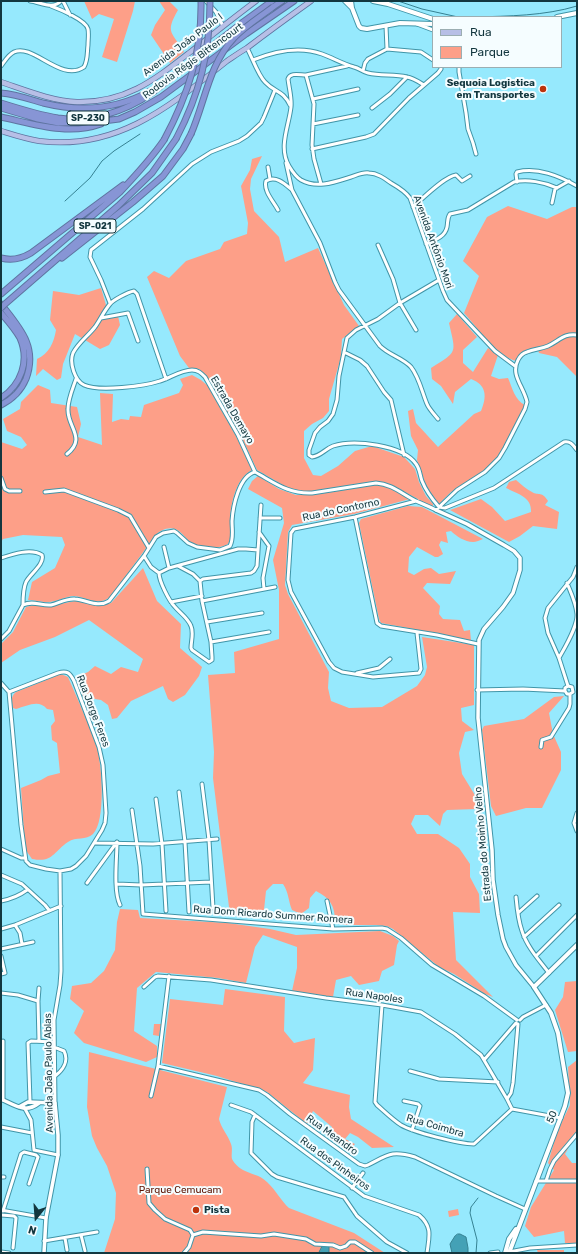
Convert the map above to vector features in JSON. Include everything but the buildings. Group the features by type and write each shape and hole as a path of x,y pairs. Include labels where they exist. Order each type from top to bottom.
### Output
{"highway":[{"name":"SP-021","path":"1,294 104,207 137,175 164,140 182,104 194,68 198,50 201,1"},
{"name":"SP-021","path":"2,305 108,216 148,178 160,163 184,124 196,94 206,59 210,27 210,1"},
{"name":"Rodovia Régis Bittencourt","path":"1,103 33,113 59,118 88,118 114,113 144,99 272,1"},
{"path":"34,278 152,187 163,176 174,163 191,134 211,76 225,49 246,26 282,1"},
{"name":"Rodovia Régis Bittencourt","path":"1,108 54,123 78,124 119,119 135,112 161,97 246,34 294,1"},
{"path":"4,93 56,106 70,108 95,108 127,101 168,81"},
{"path":"1,117 44,127 63,129 95,126 108,121"},
{"path":"1,258 11,260 18,259 31,253 137,175"},
{"path":"1,405 10,400 22,387 29,369 30,355 23,333 2,305"},
{"path":"1,313 19,337 22,344 24,357 23,370 18,382 1,398"}],"main road":[{"name":"Avenida João Paulo I","path":"1,82 65,100 90,102 135,90 152,81 256,1"},
{"path":"1,131 32,140 54,142 95,139 123,131 150,117 207,78 311,1"},
{"path":"345,1 352,8"},
{"path":"351,1 359,26 364,29 400,23 432,24"},
{"path":"373,1 388,4 432,19"},
{"path":"561,16 577,12"},
{"path":"415,13 417,19 415,24"},
{"path":"534,987 577,945"},
{"name":"50","path":"504,1253 518,1227 565,1106 568,1093 558,1033 551,1013 534,987"}],"street":[{"path":"1,66 9,55 14,52 21,51 32,54 47,63 60,68 75,70 81,68 86,61 88,30 84,23 51,6 30,1"},
{"path":"51,6 62,1 70,15"},
{"path":"206,1 216,12 223,26"},
{"path":"415,24 432,30"},
{"path":"386,26 387,48"},
{"path":"247,48 263,81 286,96 291,107"},
{"path":"362,71 368,59 387,48 421,52 432,59"},
{"path":"254,60 272,53 302,50 323,54 347,66 355,67 362,71 378,75 407,77 424,85"},
{"path":"347,66 306,75 293,74 289,76 291,107 285,141 285,160 292,190 320,243 335,282 344,298 380,346 385,351 412,368 427,405 438,419"},
{"path":"312,150 366,138 374,134 403,103 438,73 440,68"},
{"path":"459,68 468,130 474,142 476,154"},
{"path":"306,75 313,99 312,150 321,184"},
{"path":"372,108 394,91 407,77"},
{"path":"313,99 358,89"},
{"path":"110,303 90,257 90,250 143,209 192,164 211,152 239,141 247,136 264,117 275,90"},
{"path":"313,124 358,115"},
{"name":"Avenida Antônio Mori","path":"285,160 291,170 299,178 308,183 330,183 365,173 374,174 386,179 405,192 410,198 442,291 447,300 495,351 515,366"},
{"path":"268,167 270,179"},
{"path":"517,182 516,173 520,171 543,172 561,177 577,186"},
{"path":"413,207 436,187 452,176 456,175 462,181 470,176"},
{"path":"270,179 282,182 292,190"},
{"path":"270,179 266,181 265,185 278,210"},
{"path":"552,203 555,189 569,181"},
{"path":"426,244 445,234 450,214 468,210 511,184 517,182 544,183 556,188"},
{"path":"378,245 393,279 400,303 416,330"},
{"path":"438,508 425,488 416,464 409,457 383,446 362,442 335,445 314,457 311,457 309,454 315,433 333,414 337,400 339,376 346,338 356,330 378,319 400,303 439,280"},
{"path":"67,454 74,447 76,440 68,409 76,379 72,360 74,352 93,330 110,303 130,292 134,291 137,294 166,379"},
{"path":"101,318 128,313 138,341"},
{"path":"438,508 460,488 485,472 499,458 505,448 527,402 516,376 515,366 519,358 526,352 546,347 568,335 577,336"},
{"path":"344,352 368,366 384,392 391,400 404,455"},
{"name":"Estrada Demayo","path":"76,379 87,386 109,388 146,384 166,379 189,370 195,370 201,373 238,435 256,472"},
{"path":"438,508 448,507 494,488 564,442 571,443 577,450"},
{"path":"23,604 32,602 47,605 71,599 79,599 95,604 105,604 113,597 159,535 170,531 177,533 188,543 197,547 220,550 230,546 233,538 233,514 238,493 243,481 249,474 256,472 280,487 296,492 312,493 376,483 388,485 416,501 438,508 514,551 520,558 521,562 513,593 503,608 484,629 478,644 437,635 381,626 378,623 355,517"},
{"path":"1,478 5,489 8,491 20,491"},
{"path":"45,492 64,490 130,516 149,548"},
{"name":"Rua do Contorno","path":"416,501 355,517 298,527 292,530 288,580 291,592 329,662 337,670 373,677 419,673 421,669 418,632"},
{"path":"200,581 203,579 251,573 254,571 257,566 260,505"},
{"path":"260,518 280,518"},
{"path":"259,532 269,546 263,578 264,589"},
{"path":"164,547 169,568"},
{"path":"159,573 169,568 238,549 258,550"},
{"path":"1,558 24,552 36,553 42,555 43,558 24,587 23,604 9,631 1,639"},
{"path":"144,556 151,567 159,573 160,580 171,602 191,626 192,650 209,662 212,660 211,642 202,601 200,581 193,574 178,566"},
{"path":"568,686 559,658 548,633 545,618 548,608 568,583 577,567"},
{"path":"559,658 577,619 577,614 568,583"},
{"path":"202,601 275,587"},
{"path":"171,602 202,596"},
{"path":"207,622 262,613"},
{"path":"211,642 269,632"},
{"name":"Estrada do Moinho Velho","path":"478,644 478,718 492,850 493,880 498,915 503,939 508,951 516,965 534,987"},
{"path":"356,674 382,666 390,659"},
{"path":"373,677 375,669"},
{"name":"Rua Jorge Feres","path":"9,692 63,672 71,674 97,740 103,765 106,818 104,826 86,856 76,866 60,871"},
{"path":"1,683 9,692 25,858 27,864 60,871"},
{"path":"541,748 542,740 551,737 569,708 570,694 575,688 568,686"},
{"path":"565,691 565,688 568,686"},
{"path":"478,690 516,689 565,691 567,694 570,694"},
{"path":"202,784 209,840 213,908"},
{"path":"179,792 189,912"},
{"path":"156,798 162,844 166,911"},
{"path":"132,810 141,885"},
{"path":"577,813 574,823 577,831"},
{"path":"95,843 116,842 162,844 217,839"},
{"path":"87,883 116,842"},
{"path":"116,842 116,884 120,905"},
{"path":"1,849 21,858 25,858"},
{"name":"Avenida João Paulo Ablas","path":"44,1253 46,1218 58,1155 55,1103 54,1014 61,972 60,871"},
{"path":"1,875 22,884 49,910"},
{"path":"116,884 141,885 211,882"},
{"name":"Rua Dom Ricardo Summer Romera","path":"141,885 143,914 333,929 378,927 387,929 401,938 432,965 490,999 518,1022"},
{"path":"1,901 11,899 28,890"},
{"path":"518,913 537,896"},
{"path":"516,897 524,937 549,973"},
{"path":"326,901 333,929"},
{"path":"524,937 559,905"},
{"path":"1,929 15,925 61,906"},
{"path":"536,956 576,916"},
{"path":"15,925 20,933 22,944"},
{"path":"1,949 33,942"},
{"path":"1,956 5,973 1,974"},
{"name":"Rua Napoles","path":"144,987 156,976 169,976 212,980 382,1005 424,1013 481,1054 512,1109"},
{"path":"151,1096 158,1066 169,976"},
{"path":"39,988 39,1041"},
{"path":"1,993 18,995 38,1001"},
{"name":"Rua Coimbra","path":"382,1005 375,1102 399,1124 412,1130 474,1144 512,1109"},
{"path":"484,1060 523,1017 546,1005"},
{"path":"507,1099 513,1083 518,1022"},
{"path":"30,1101 28,1043 32,1041 54,1042"},
{"path":"3,1042 2,1100 21,1106 25,1109 31,1120 34,1150 58,1155"},
{"path":"54,1047 64,1050 66,1058 62,1070 55,1076"},
{"name":"Rua Meandro","path":"158,1066 264,1093 290,1114 362,1165 368,1165 389,1154 407,1154 525,1209"},
{"path":"410,1071 439,1079 498,1082"},
{"path":"21,1106 30,1101 39,1103 55,1103"},
{"path":"404,1101 418,1104 420,1106 412,1130"},
{"path":"25,1109 29,1109 39,1103"},
{"name":"Rua dos Pinheiros","path":"231,1105 246,1109 255,1115 352,1188 367,1197 415,1213 423,1218 429,1228 427,1253"},
{"path":"512,1109 560,1118"},
{"path":"255,1115 252,1120 251,1152 272,1174 277,1177 344,1197 355,1214 362,1221 388,1242 407,1253"},
{"path":"1,1127 32,1133"},
{"path":"546,1181 552,1164 577,1134"},
{"path":"30,1184 38,1157 36,1155 24,1152 21,1154 2,1210 46,1218"},
{"path":"147,1169 149,1203 154,1210 165,1219 190,1230 193,1235"},
{"path":"352,1188 363,1173"},
{"path":"536,1181 577,1181"},
{"path":"1,1215 14,1216 16,1218 13,1248"},
{"path":"44,1241 97,1232"},
{"path":"193,1235 203,1232 261,1236 274,1234 306,1239 315,1244 333,1245 340,1248 346,1246 350,1242 355,1242 372,1253"},
{"path":"81,1235 85,1251"},
{"path":"184,1253 189,1247 193,1235"},
{"path":"65,1238 67,1250"},
{"path":"490,1253 504,1253 530,1248 577,1246"},
{"path":"530,1248 531,1253"},
{"path":"1,1252 9,1253"}],"green space":[{"path":"84,1 135,1 117,62 102,57 114,19 99,14 92,19"},
{"path":"159,1 169,1 178,10 171,24 171,29 184,52 170,63 151,35 155,25 165,10"},
{"path":"262,156 251,179 250,189 254,211 279,237 285,262 318,248 344,305 359,326 342,339 341,357 329,399 329,411 323,418 312,424 304,431 304,458 313,475 321,476 338,466 355,451 372,446 404,457 415,469 419,482 426,496 433,504 433,507 386,483 375,481 312,491 303,491 288,488 257,470 240,434 206,376 199,369 189,368 180,356 147,277 154,271 169,278 186,261 220,249 224,242 247,234 248,223 241,186 250,170 252,159"},
{"path":"508,206 547,219 572,207 577,207 577,334 568,333 546,345 526,350 521,353 516,361 501,354 494,348 464,313 479,276 463,261 487,217"},
{"path":"101,288 106,305 102,316 107,318 118,316 120,325 109,345 100,349 75,334 63,364 61,378 57,380 43,369 36,376 37,359 48,351 54,339 56,330 50,320 53,291 79,295"},
{"path":"457,314 477,337 463,350 463,363 473,372 488,348 498,355 491,376 499,379 508,378 516,397 525,405 501,453 479,475 451,492 439,504 427,488 417,460 418,450 411,436 408,411 413,409 416,423 438,447 474,414 481,411 485,396 483,388 476,382 471,379 455,392 453,404 441,386 432,379 431,368 446,358 453,351 454,346 449,323"},
{"path":"569,336 577,337 577,377 557,357 539,353 538,350 547,348"},
{"path":"192,375 208,386 236,436 252,470 242,479 235,492 230,520 230,535 228,544 215,548 200,546 191,543 177,530 170,528 160,531 155,536 111,596 106,599 97,601 72,596 50,602 28,600 32,582 55,568 65,545 62,537 23,535 3,539 1,542 1,442 22,449 27,445 21,437 7,431 3,419 20,409 21,402 38,385 50,390 51,403 77,407 81,424 78,437 102,445 100,393 113,394 112,422 121,419 129,420 130,416 141,417 144,405 179,393 183,385 180,379"},
{"path":"258,476 279,489 296,495 313,495 376,485 387,487 410,499 354,514 292,525 288,532 285,585 288,594 329,672 328,688 331,701 349,708 382,707 417,686 425,675 427,667 422,637 474,645 474,705 461,708 462,721 474,730 465,732 459,753 462,774 481,805 477,809 447,810 443,814 440,826 428,815 415,815 411,824 417,834 438,834 459,848 470,864 470,877 479,894 480,913 453,912 456,960 493,997 485,994 454,974 439,967 393,929 387,926 345,925 335,921 331,903 316,891 310,898 309,908 301,914 292,910 283,884 273,884 266,891 264,910 248,916 230,915 213,778 214,752 208,675 235,673 234,652 279,639 279,590 273,560 284,523 282,508 248,489 252,481"},
{"path":"516,480 530,491 544,496 548,501 545,505 559,512 557,529 533,526 509,542 450,510 481,499 492,507 505,521 531,512 531,507 527,499 506,488 509,482"},
{"path":"408,506 422,507 483,539 470,542 455,535 451,531 446,532 448,543 441,541 439,545 443,554 435,557 417,547 409,557 408,572 414,575 424,569 431,568 439,574 456,571 450,584 427,583 423,588 440,606 439,614 443,619 460,620 464,631 470,630 471,641 381,623 379,619 359,523 361,519"},
{"path":"143,568 157,601 181,624 180,648 202,667 199,676 185,695 173,702 168,699 163,686 131,701 117,718 112,719 108,705 101,700 83,697 77,677 88,672 95,666 111,674 121,667 138,672 143,659 89,620 55,637 20,650 1,663 1,644 13,632 26,607 33,605 45,607 75,601 100,606 111,603"},
{"path":"61,674 68,677 97,748 102,792 100,817 93,834 87,837 71,840 49,858 39,860 32,859 25,849 21,788 48,776 60,773 57,743 52,740 51,726 55,721 53,710 47,709 40,704 33,704 16,709 13,708 12,697 16,692"},
{"path":"564,696 549,713 553,734 561,752 561,770 542,808 526,808 496,816 491,806 482,730 484,726 524,719 554,697"},
{"path":"120,909 138,910 140,918 228,923 270,929 296,935 380,931 393,936 399,941 394,965 382,971 379,981 359,985 351,976 336,980 333,997 292,991 297,968 297,947 263,935 255,947 246,983 218,978 156,972 137,988 134,1031 157,1046 157,1057 146,1062 84,1043 74,1033 84,1011 70,999 72,986 91,983 104,971 115,950 117,922"},
{"path":"577,981 577,1051 568,1052 555,1010 563,997 565,982"},
{"path":"225,989 285,997 284,1031 294,1043 315,1038 313,1070 303,1083 350,1095 349,1107 351,1119 394,1147 372,1148 358,1137 350,1133 345,1139 355,1144 349,1151 331,1138 332,1127 313,1111 307,1124 267,1092 217,1076 162,1063 170,999 223,1005"},
{"path":"154,1024 161,1024 159,1036 153,1035"},
{"name":"Parque Cemucam","path":"89,1052 227,1087 219,1119 231,1144 232,1159 237,1165 243,1170 264,1179 289,1208 354,1233 385,1253 104,1253 115,1219 116,1193 107,1166 92,1136 87,1107"},
{"path":"577,1060 577,1133 565,1154 572,1163 577,1163 577,1243 565,1243 564,1231 534,1237 525,1226 531,1207 554,1170 548,1163 557,1132 570,1105 568,1067"},
{"path":"458,1209 459,1215 449,1217 448,1211"},
{"path":"537,1250 564,1250 564,1253 538,1253"}],"water":[{"path":"458,1234 466,1237 468,1253 452,1253 450,1244"},
{"path":"323,1245 327,1245 329,1247 329,1253 319,1253"}],"waterway":[{"path":"398,1 422,9 454,16"},
{"path":"513,16 552,12 577,6"},
{"path":"65,201 90,178 102,161 114,151 140,134"},
{"path":"476,1253 477,1240 470,1213 471,1207 478,1198"}],"place":[{"name":"Sequoia Logistica em Transportes","path":"543,89"},
{"name":"Pista","path":"196,1210"}]}
